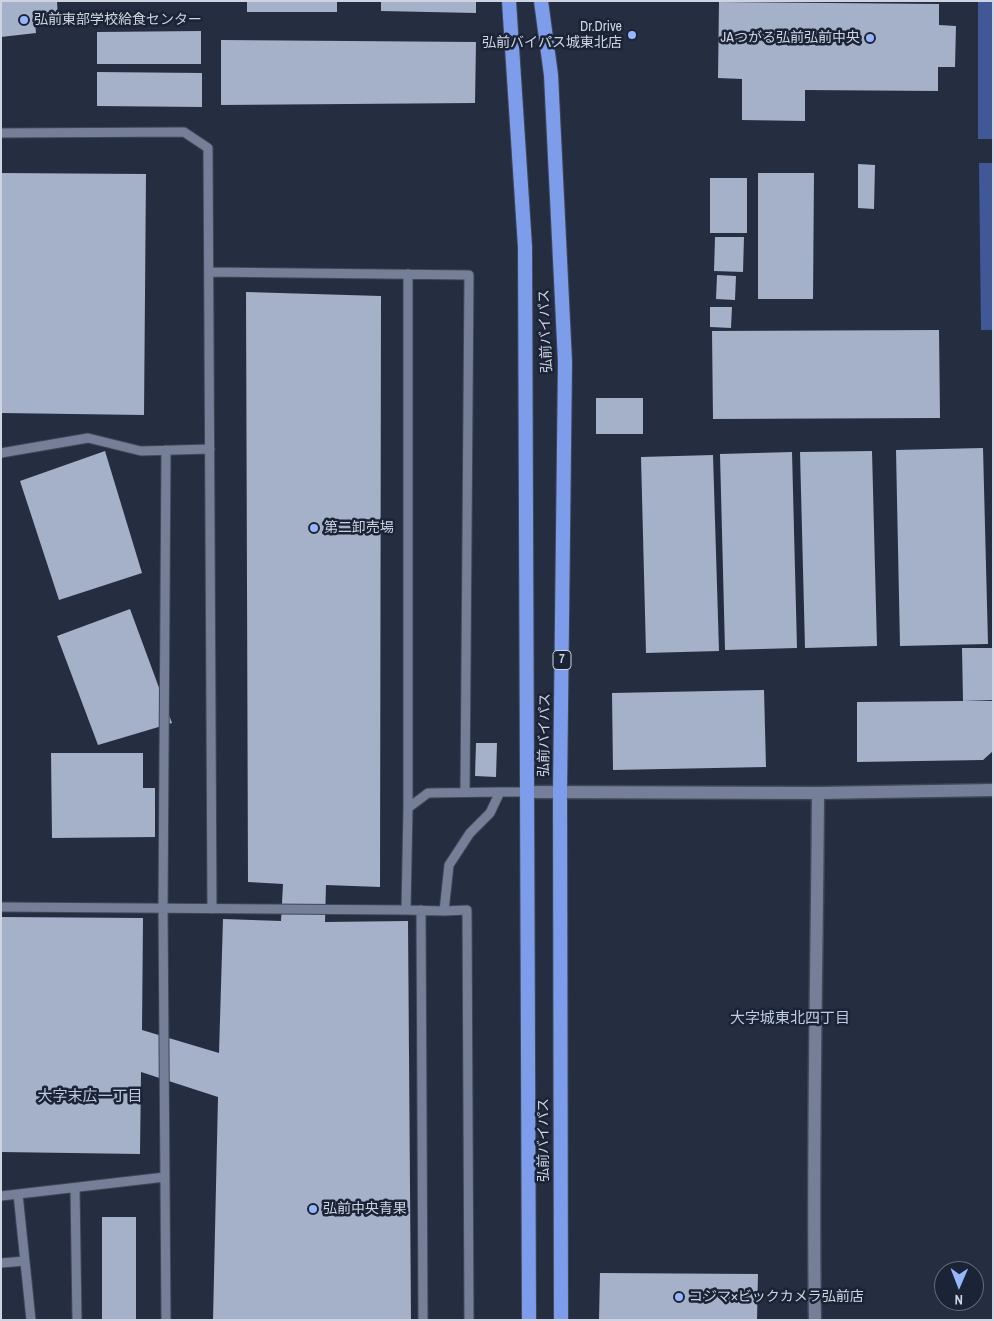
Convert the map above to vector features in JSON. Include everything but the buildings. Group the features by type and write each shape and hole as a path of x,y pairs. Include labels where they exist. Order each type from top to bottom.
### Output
{"highway":[{"name":"弘前バイパス","path":"509,1 524,247 530,1320"},
{"name":"弘前バイパス","path":"541,1 551,75 564,362 560,792 561,1320"}],"street":[{"path":"528,792 818,793 993,790"},
{"path":"815,1320 813,1216 818,793"}],"lane":[{"path":"1,133 184,132 208,148 212,909"},
{"path":"209,272 469,275 465,792"},
{"path":"406,910 408,808 408,274"},
{"path":"1,453 88,438 141,450 210,449"},
{"path":"166,450 163,908 166,1320"},
{"path":"444,911 449,865 470,833 490,814 500,792"},
{"path":"408,808 428,793 528,792"},
{"path":"1,907 467,910 469,1320"},
{"path":"421,910 423,1320"},
{"path":"1,1196 165,1177"},
{"path":"75,1188 77,1320"},
{"path":"18,1194 31,1320"},
{"path":"1,1263 25,1260"}],"shaded area":[{"path":"978,1 993,1 993,139 978,139"},
{"path":"979,163 993,163 993,330 981,330"}],"place":[{"name":"弘前東部学校給食センター","path":"24,20"},
{"name":"Dr.Drive 弘前バイパス城東北店","path":"632,35"},
{"name":"JAつがる弘前弘前中央","path":"870,38"},
{"name":"第二卸売場","path":"314,528"},
{"name":"弘前中央青果","path":"313,1209"},
{"name":"コジマ×ビックカメラ弘前店","path":"679,1297"}],"district":[{"name":"大字城東北四丁目","path":"790,1019"},
{"name":"大字末広一丁目","path":"90,1097"}]}
